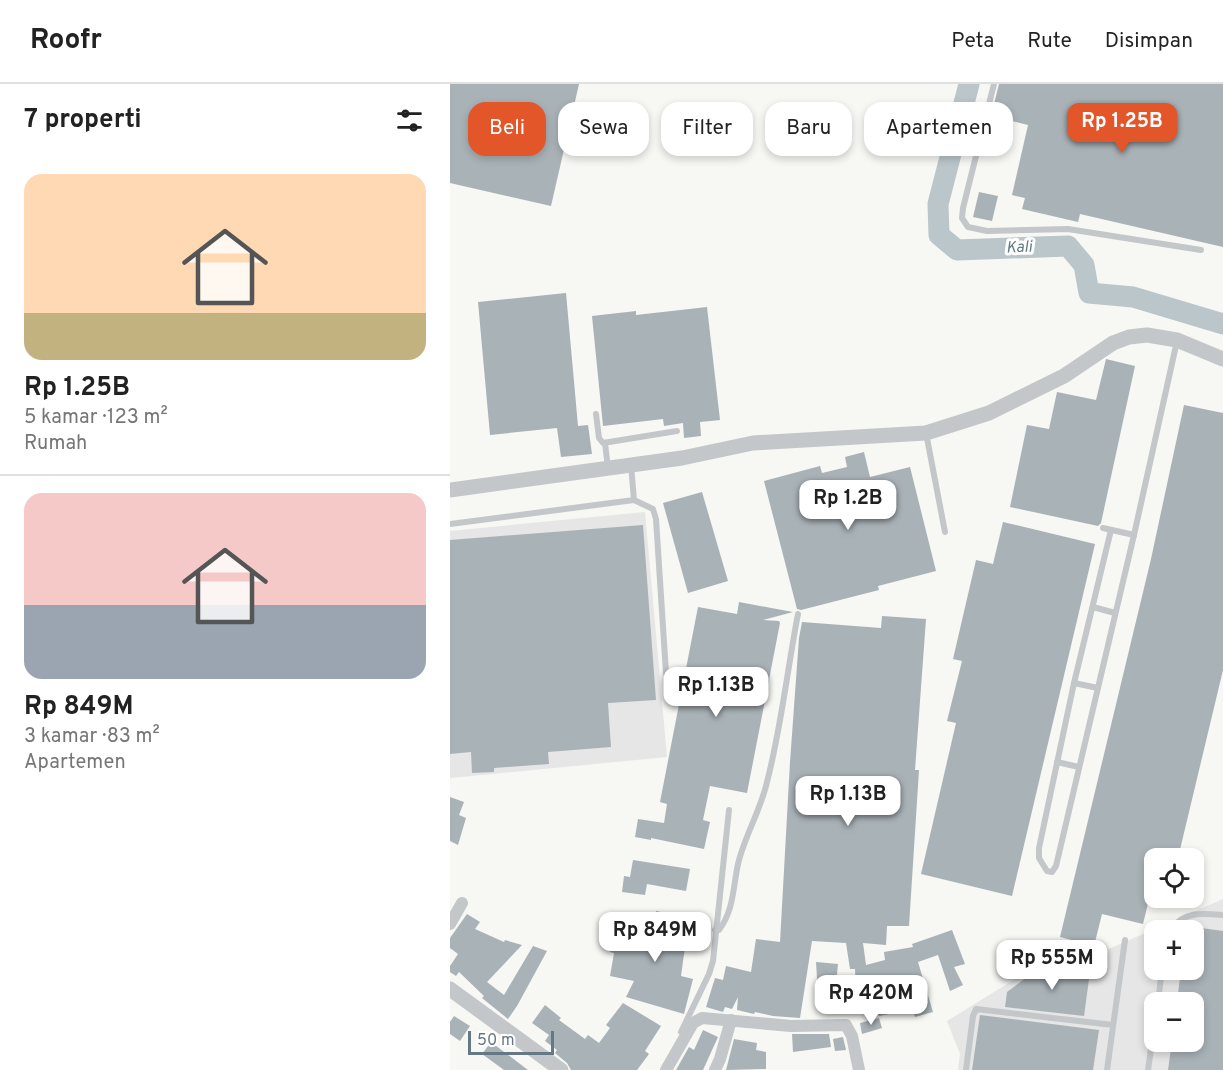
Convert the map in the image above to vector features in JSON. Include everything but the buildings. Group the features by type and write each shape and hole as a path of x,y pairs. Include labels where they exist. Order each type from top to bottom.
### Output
{"street":[{"path":"450,490 682,458 753,443 926,432 989,413 1064,376 1113,344 1129,337 1147,335 1177,340 1223,359"},
{"path":"450,924 462,903"},
{"path":"450,989 558,1069"},
{"path":"666,1070 695,1020 702,1018 791,1026 846,1025 852,1036 859,1070"},
{"path":"715,1070 731,1020"}],"lane":[{"path":"994,84 963,208 962,218 968,227 987,231 1068,229 1201,250"},
{"path":"1111,530 1074,683 1040,848 1040,858 1047,871 1052,872 1056,866 1134,535 1177,340"},
{"path":"596,414 599,441 605,443 677,431"},
{"path":"926,432 945,532"},
{"path":"605,443 608,468"},
{"path":"631,465 634,500"},
{"path":"450,524 634,500 653,509 656,519 666,673"},
{"path":"1103,528 1134,535"},
{"path":"1093,607 1115,613"},
{"path":"715,930 719,930 727,920 738,863 765,790 798,614"},
{"path":"1074,683 1098,688"},
{"path":"1057,762 1079,767"},
{"path":"661,1070 709,974 713,961 729,810"},
{"path":"1180,920 1191,914 1223,915"},
{"path":"1107,1070 1125,940"},
{"path":"966,1070 973,1016 976,1009 1113,1025"},
{"path":"1148,1070 1151,1052"}],"shaded area":[{"path":"645,512 667,757 450,778 450,531"},
{"path":"1223,899 1223,1070 958,1070 960,1054 947,1021 1043,962 1056,972 1144,934 1144,980 1204,980 1204,920 1175,920"}],"waterway":[{"name":"Kali","path":"969,84 938,204 939,235 957,250 1068,246 1084,265 1089,293 1133,297 1223,324"}]}
